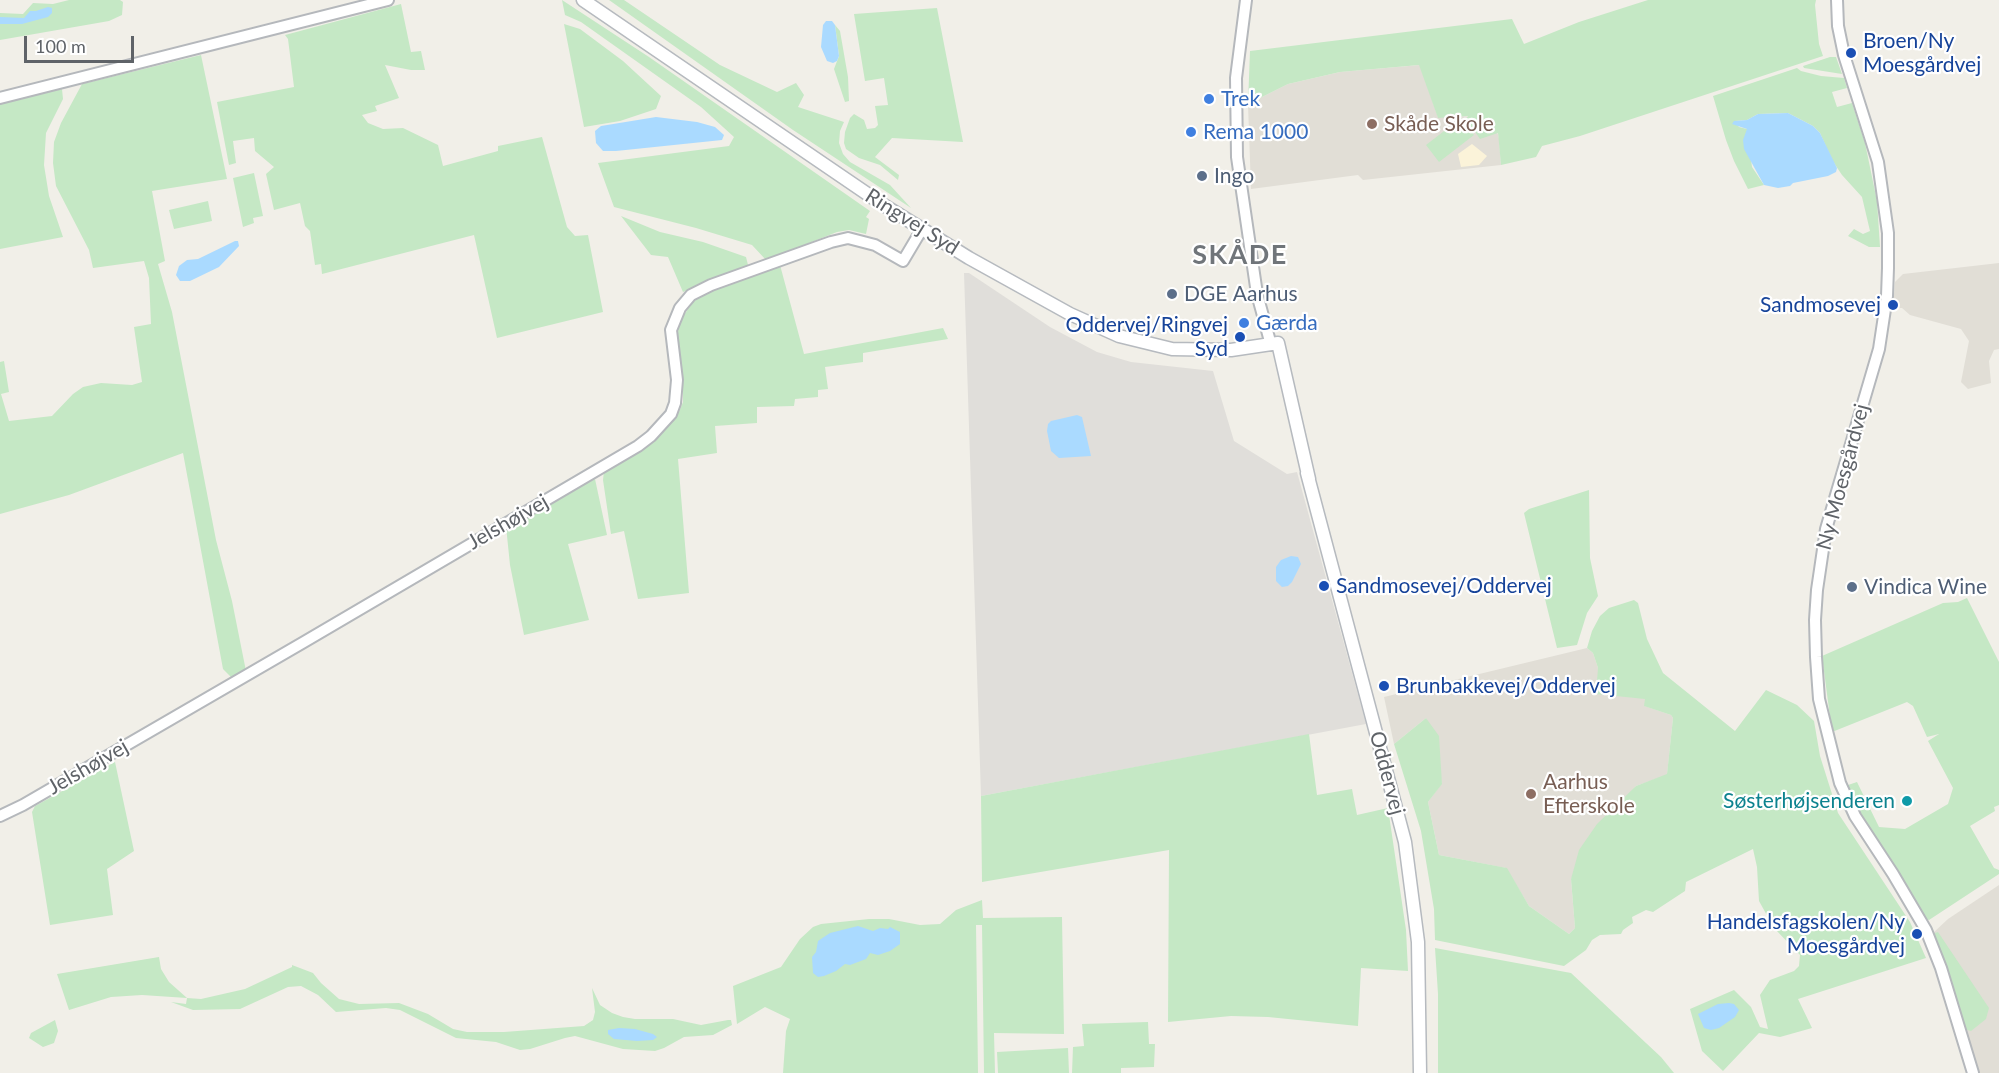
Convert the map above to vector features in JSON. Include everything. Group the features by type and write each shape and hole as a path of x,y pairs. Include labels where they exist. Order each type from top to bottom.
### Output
{"main road":[{"name":"Ringvej Syd","path":"583,0 843,178 969,258 1061,309 1128,339 1156,346 1191,351 1231,350 1274,344"},
{"name":"Oddervej","path":"1274,344 1405,842 1418,942 1420,1073"}],"street":[{"path":"0,98 387,0"},
{"name":"Oddervej","path":"1246,0 1239,42 1235,114 1241,194 1257,294 1274,344"},
{"name":"Ny Moesgårdvej","path":"1837,0 1838,26 1844,55 1878,162 1888,233 1888,268 1887,296 1879,349 1829,514 1823,547 1815,620 1819,699 1840,783 1855,816 1926,930 1941,968 1974,1073"},
{"name":"Jelshøjvej","path":"0,816 23,805 294,648 638,446 651,436 671,414 675,403 677,380 671,330 680,308 691,295 711,285 848,238 874,245 903,261 922,229"}],"shaded area":[{"name":"Skåde Skole","path":"1420,65 1438,117 1494,118 1499,139 1501,165 1363,180 1358,175 1251,189 1248,104 1288,84 1340,72"},
{"path":"1999,263 1999,349 1994,350 1989,361 1991,383 1968,389 1961,382 1969,341 1961,329 1910,315 1902,308 1893,308 1895,282 1903,274"},
{"path":"964,273 969,273 1050,327 1097,352 1131,362 1213,371 1234,441 1287,474 1297,472 1366,724 981,796"},
{"name":"Aarhus Efterskole","path":"1587,648 1593,653 1598,668 1645,699 1645,706 1671,715 1673,718 1667,775 1636,786 1571,879 1575,928 1569,934 1529,906 1506,868 1439,855 1428,802 1442,783 1426,718 1394,744 1384,697"},
{"path":"1999,885 1999,1073 1979,1073 1933,933 1948,919"}],"green space":[{"path":"69,0 120,0 123,2 122,15 109,21 0,40 0,13 23,14 33,3 53,4"},
{"path":"562,0 649,57 870,211 866,217 869,219 866,234 849,230 837,232 766,260 752,245 614,207 598,163 729,146 734,137 701,107 581,22 565,15"},
{"path":"609,0 624,0 720,65 777,92 796,83 804,95 798,107 844,122 840,131 839,143 843,154 850,162 890,185 911,208 793,130"},
{"path":"1648,0 1816,0 1819,44 1823,56 1580,136 1542,146 1536,157 1501,165 1498,133 1480,139 1466,119 1468,116 1438,118 1419,65 1340,72 1288,84 1248,104 1250,51 1512,19 1524,44 1579,22"},
{"path":"401,4 411,52 421,51 425,70 385,65 399,98 375,106 377,111 362,115 368,123 383,129 403,128 438,145 443,166 498,151 498,146 542,137 567,227 575,236 588,235 603,312 497,338 474,235 322,274 321,264 315,265 310,231 305,226 300,203 274,210 266,174 274,167 255,151 254,138 233,141 236,163 229,165 217,102 294,87 288,39 285,35"},
{"path":"937,8 963,142 892,138 875,157 899,175 898,180 880,165 859,158 846,149 844,143 845,132 854,114 864,120 867,129 875,128 878,125 875,106 888,105 884,78 865,81 854,14"},
{"path":"564,24 580,29 623,61 661,96 656,109 620,121 584,127"},
{"path":"835,25 840,31 848,77 849,101 845,102 834,69 839,56"},
{"path":"201,55 227,179 152,191 165,261 158,264 172,312 216,540 232,601 246,671 232,678 223,669 183,453 69,495 0,514 0,362 4,361 9,392 1,394 9,421 52,416 83,387 101,383 132,385 142,382 134,327 151,324 149,278 144,261 93,268 89,250 56,186 53,163 54,142 61,123 82,84"},
{"path":"1836,57 1842,74 1803,66"},
{"path":"1797,68 1821,76 1844,78 1847,88 1832,92 1837,107 1852,103 1865,143 1877,201 1880,247 1869,247 1848,236 1854,229 1863,234 1870,231 1862,197 1842,175 1832,160 1820,133 1813,126 1788,113 1758,114 1747,120 1735,121 1739,127 1747,129 1752,167 1764,185 1748,189 1734,161 1713,96"},
{"path":"62,89 63,99 46,133 44,165 49,196 63,237 0,249 0,104"},
{"path":"1461,118 1474,135 1439,162 1426,145"},
{"path":"254,173 263,216 253,218 254,223 243,227 233,178"},
{"path":"208,201 212,221 174,229 169,210"},
{"path":"621,216 660,232 703,242 746,257 748,265 683,292 668,257 651,255"},
{"path":"780,265 804,354 943,328 948,339 863,353 863,362 825,367 828,389 818,390 818,397 795,399 794,406 757,407 757,423 715,426 717,453 678,459 689,593 638,599 624,531 611,534 603,480 604,471 654,442 679,412 683,402 683,390 677,337 680,321 692,303 707,291"},
{"path":"595,479 607,535 568,544 589,620 524,635 510,565 506,526"},
{"path":"1589,490 1590,558 1598,596 1587,613 1577,645 1557,648 1524,513 1529,509"},
{"path":"1967,598 1999,662 1999,805 1994,807 1995,811 1970,826 1994,868 1999,870 1999,874 1929,920 1923,918 1868,832 1852,793 1848,790 1848,785 1857,782 1879,827 1905,829 1948,804 1953,788 1928,741 1939,734 1927,737 1913,706 1907,702 1832,732 1822,656 1943,603 1958,602"},
{"path":"1634,600 1638,603 1647,639 1663,673 1735,731 1766,690 1797,705 1814,721 1820,756 1838,813 1910,922 1926,958 1798,999 1812,1028 1780,1037 1759,1033 1723,1071 1702,1051 1690,1009 1734,990 1751,1007 1760,1027 1768,1029 1760,995 1770,980 1794,971 1799,966 1800,955 1774,928 1759,901 1757,867 1753,849 1686,882 1685,891 1653,912 1646,910 1632,917 1633,923 1621,934 1600,935 1592,940 1586,950 1564,966 1435,940 1434,909 1421,831 1394,744 1426,718 1439,736 1442,784 1428,802 1439,855 1507,868 1529,906 1569,934 1575,928 1571,879 1579,850 1597,824 1636,786 1667,774 1673,718 1671,715 1644,706 1645,699 1596,694 1598,668 1593,653 1587,648 1600,616 1609,608"},
{"path":"1309,734 1317,795 1352,789 1357,815 1388,808 1406,930 1408,971 1361,968 1358,1026 1268,1017 1231,1016 1168,1022 1169,850 982,882 981,796"},
{"path":"115,762 134,851 107,869 113,915 50,925 32,812 35,806"},
{"path":"982,900 983,918 1062,917 1064,1034 994,1033 995,1073 984,1073 982,925 976,925 978,1073 783,1073 786,1031 790,1019 765,1007 737,1024 733,986 781,967 800,939 813,927 821,924 869,919 889,919 920,925 940,924 956,910"},
{"path":"1938,932 1989,1008 1986,1019 1971,1031 1964,1029 1933,937"},
{"path":"1435,948 1571,973 1661,1057 1674,1073 1438,1073 1438,994"},
{"path":"159,957 161,969 169,982 187,998 142,995 111,997 69,1010 57,974"},
{"path":"292,965 313,973 339,999 359,1004 399,1003 428,1014 453,1029 467,1032 504,1032 584,1026 593,1020 595,1012 592,988 600,1005 623,1017 673,1019 701,1025 731,1020 732,1025 713,1035 684,1037 655,1051 623,1049 575,1036 520,1050 496,1042 456,1038 400,1010 386,1008 336,1012 318,995 301,986 288,987 240,1009 193,1010 171,1002 186,1004 187,998 201,999 245,989"},
{"path":"55,1020 58,1031 54,1043 43,1047 29,1038 31,1033"},
{"path":"1148,1022 1149,1044 1155,1044 1154,1067 1121,1068 1121,1073 1072,1073 1073,1047 1084,1046 1082,1024"},
{"path":"1068,1048 1069,1073 998,1073 997,1052"}],"sand":[{"path":"1472,144 1487,156 1479,165 1461,167 1458,154"}],"water":[{"path":"52,8 52,13 48,17 22,24 0,24 0,17 24,18 30,11"},
{"path":"826,21 832,21 835,25 839,56 833,63 827,61 821,47 823,25"},
{"path":"1788,113 1813,126 1820,133 1837,168 1836,172 1828,176 1793,183 1790,186 1778,188 1764,185 1744,149 1743,140 1747,129 1732,124 1734,121 1747,120 1758,114"},
{"path":"656,117 697,122 715,127 724,135 722,140 616,151 603,151 596,143 595,131 601,126"},
{"path":"238,241 239,246 219,267 190,281 180,281 176,275 179,266 187,260 198,259"},
{"path":"1077,415 1082,417 1091,456 1059,458 1051,451 1048,424 1051,421"},
{"path":"1291,556 1298,557 1301,564 1292,582 1282,587 1276,581 1276,567 1281,560"},
{"path":"858,926 873,931 890,927 900,932 900,944 878,955 870,953 866,959 850,965 845,964 824,976 818,977 813,973 812,957 816,952 818,941 830,933"},
{"path":"1718,1004 1734,1004 1739,1010 1735,1017 1719,1028 1711,1030 1704,1028 1698,1014"},
{"path":"635,1029 657,1037 653,1040 637,1041 614,1039 608,1034 608,1030"}],"place":[{"name":"Broen/Ny Moesgårdvej","path":"1851,53"},
{"name":"Trek","path":"1209,99"},
{"name":"Skåde Skole","path":"1372,124"},
{"name":"Rema 1000","path":"1191,132"},
{"name":"Ingo","path":"1202,176"},
{"name":"DGE Aarhus","path":"1172,294"},
{"name":"Sandmosevej","path":"1893,305"},
{"name":"Gærda","path":"1244,323"},
{"name":"Oddervej/Ringvej Syd","path":"1240,337"},
{"name":"Sandmosevej/Oddervej","path":"1324,586"},
{"name":"Vindica Wine","path":"1852,587"},
{"name":"Brunbakkevej/Oddervej","path":"1384,686"},
{"name":"Aarhus Efterskole","path":"1531,794"},
{"name":"Søsterhøjsenderen","path":"1907,801"},
{"name":"Handelsfagskolen/Ny Moesgårdvej","path":"1917,934"}],"district":[{"name":"SKÅDE","path":"1240,255"}]}
